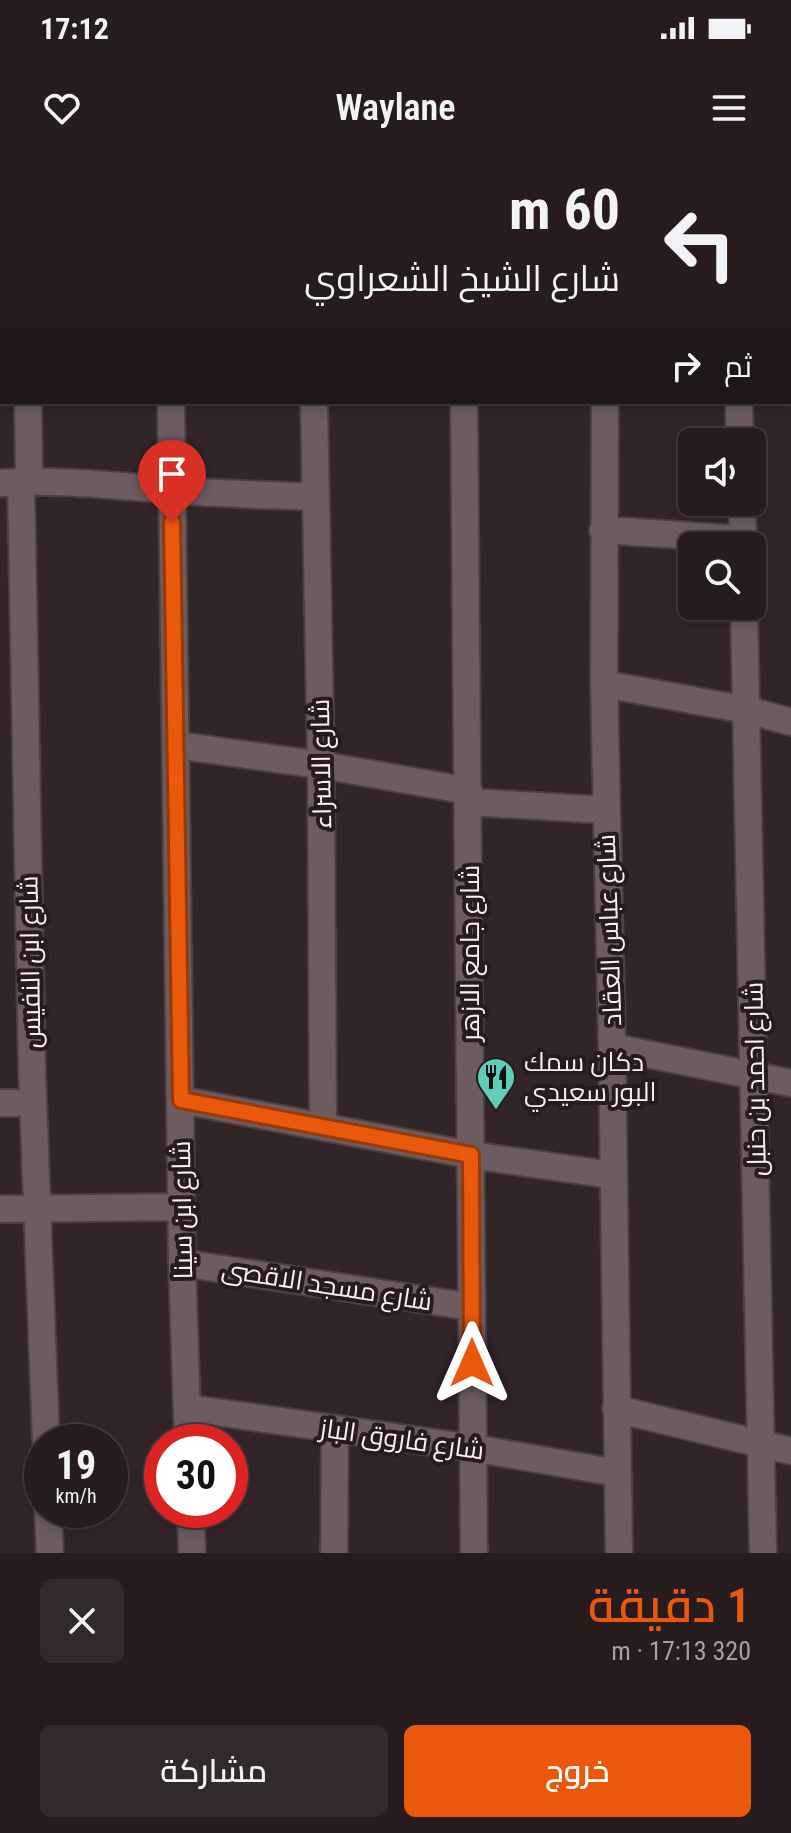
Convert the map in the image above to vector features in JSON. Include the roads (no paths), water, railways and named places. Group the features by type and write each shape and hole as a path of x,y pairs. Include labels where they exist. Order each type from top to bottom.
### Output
{"street":[{"name":"شارع ابن النفيس","path":"28,404 17,482 45,1424"},
{"name":"شارع ابن سينا","path":"171,404 182,1263 187,1424"},
{"name":"شارع الاسراء","path":"314,404 321,765 323,1125"},
{"name":"شارع جامع الازهر","path":"464,404 474,1553"},
{"name":"شارع عباس العقاد","path":"605,404 605,810 612,1047 619,1553"},
{"path":"739,404 740,428"},
{"path":"17,482 101,483 315,497"},
{"path":"603,530 678,536"},
{"name":"شارع احمد بن حنبل","path":"744,620 763,1553"},
{"path":"604,684 747,710 791,722"},
{"path":"176,745 321,765 469,797 605,810"},
{"path":"612,1047 791,1083"},
{"path":"181,1100 471,1155 612,1175"},
{"path":"0,1209 182,1207"},
{"name":"شارع مسجد الاقصى","path":"182,1263 472,1307"},
{"name":"شارع فاروق الباز","path":"187,1408 473,1448 617,1473"},
{"path":"616,1409 791,1451"},
{"path":"334,1553 335,1429"},
{"path":"49,1528 50,1553"},
{"path":"191,1528 192,1553"}],"place":[{"name":"دكان سمك البور سعيدي","path":"496,1111"}]}
